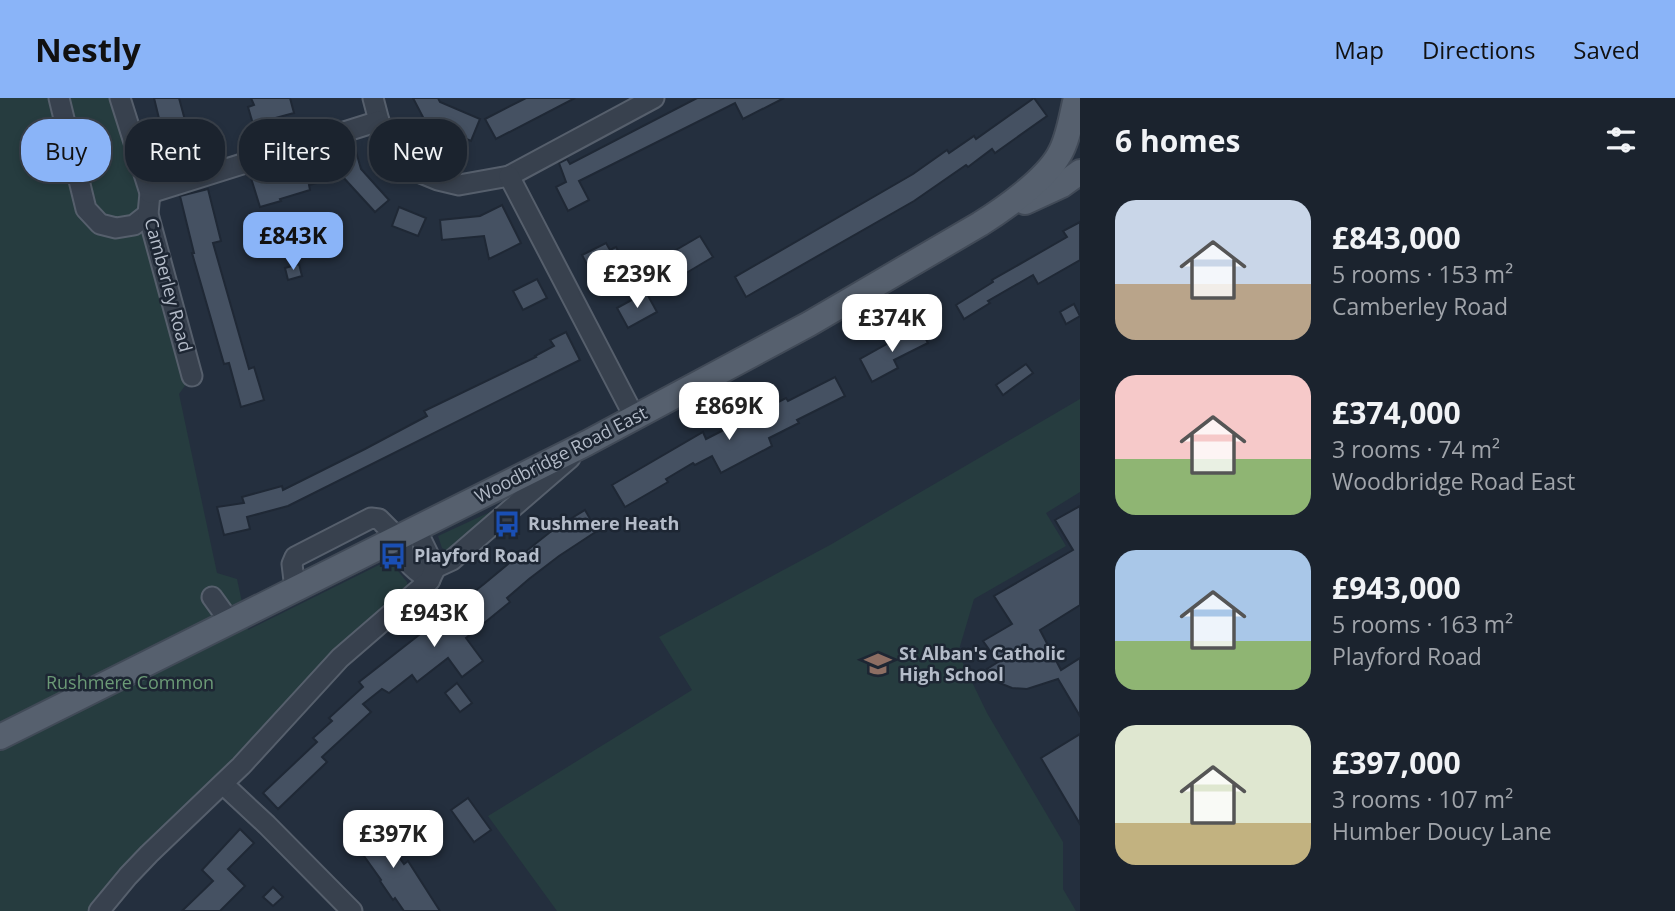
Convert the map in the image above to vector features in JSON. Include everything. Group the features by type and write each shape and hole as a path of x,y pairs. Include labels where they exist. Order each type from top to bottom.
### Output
{"main road":[{"name":"Woodbridge Road East","path":"0,737 587,443 809,324 1004,209 1047,172 1060,155 1076,104"},
{"name":"Woodbridge Road East","path":"1004,209 1062,185 1080,172"}],"street":[{"path":"59,98 86,209 100,224 117,228 134,225 148,214"},
{"name":"Camberley Road","path":"120,98 150,193 148,214 192,376"},
{"path":"373,98 378,119"},
{"path":"446,182 459,185 509,176 654,98"},
{"name":"Camberley Road","path":"150,193 369,124"},
{"path":"509,176 635,418"},
{"path":"99,911 128,876 223,784 340,657 439,566 452,560 587,443"},
{"path":"405,534 432,573"},
{"path":"212,597 225,624"},
{"path":"223,784 352,911"}],"green space":[{"name":"Rushmere Common","path":"0,98 111,98 125,147 125,182 135,182 148,214 192,376 179,394 217,573 237,579 248,630 389,560 407,582 407,586 330,653 236,759 157,833 120,871 87,911 0,911"},
{"name":"St Alban's Catholic High School","path":"1080,399 1080,492 1046,513 1066,546 974,599 958,653 987,713 1063,842 1063,889 1076,911 557,911 488,816 692,690 659,637 830,545"},
{"path":"501,507 448,551 442,548 438,536"}],"building":[{"path":"154,98 179,98 185,119 159,119"},
{"path":"251,98 290,98 294,113 272,119 252,119 248,107 254,105"},
{"path":"413,98 438,98 440,102 480,119 471,141 467,139 467,119 424,119"},
{"path":"526,98 575,98 496,139 485,119"},
{"path":"697,98 784,98 743,119 735,103 579,181 589,200 568,211 556,187 566,182 559,163 567,159 570,164"},
{"path":"1034,98 1047,116 995,153 992,149 914,201 746,297 735,277 913,174 947,150 949,153 974,136 976,139"},
{"path":"355,148 361,169 369,178 369,182 373,182 389,200 375,212 348,182 355,182"},
{"path":"252,182 320,182 309,185 310,190 260,207"},
{"path":"208,189 221,241 213,243 249,369 254,367 264,400 241,407 229,363 224,364 192,253 180,196"},
{"path":"502,205 521,243 489,259 484,236 442,240 440,220 480,216"},
{"path":"399,207 426,218 418,236 392,226"},
{"path":"1080,222 1080,260 1038,284 1033,275 988,301 990,303 964,319 956,305 993,282 992,280 1067,237 1063,231"},
{"path":"700,236 713,257 651,294 638,272"},
{"path":"606,243 610,250 616,247 622,258 592,274 582,255"},
{"path":"299,264 302,276 288,280 285,268"},
{"path":"537,279 547,298 523,310 513,291"},
{"path":"646,292 657,312 628,328 617,308"},
{"path":"1074,304 1080,316 1066,324 1060,312"},
{"path":"919,326 928,343 894,360 898,368 872,382 860,359"},
{"path":"566,332 580,360 288,506 247,517 250,529 224,535 217,507 244,503 242,497 282,486 283,490 365,449 427,416 424,411 536,357 554,346 550,340"},
{"path":"1026,364 1033,373 1003,395 996,385"},
{"path":"835,377 845,396 797,420 799,423 769,438 772,446 721,473 712,456 695,465 693,463 666,479 668,482 625,507 612,485 703,432 706,439 786,398 788,401"},
{"path":"1080,506 1080,605 1040,630 1061,670 1080,658 1080,716 1058,679 1027,689 1012,688 997,682 987,669 998,662 983,641 1012,624 994,596 1073,550 1055,520"},
{"path":"585,510 597,531 529,579 507,598 510,602 466,638 483,661 462,677 448,658 417,682 412,675 389,693 382,689 363,704 371,712 322,757 327,762 278,809 263,793 317,742 313,738 332,721 329,718 363,687 359,682 514,559"},
{"path":"457,683 472,703 460,712 445,693"},
{"path":"1080,734 1080,824 1041,758"},
{"path":"468,798 491,830 474,842 451,810"},
{"path":"372,819 404,864 408,861 440,911 404,911 395,898 393,900 349,835"},
{"path":"240,829 254,843 228,869 245,886 220,911 182,911 213,881 202,870"},
{"path":"273,887 283,897 273,906 263,897"}],"place":[{"name":"Rushmere Heath","path":"507,524"},
{"name":"Playford Road","path":"393,556"},
{"name":"St Alban's Catholic High School","path":"878,664"}]}
